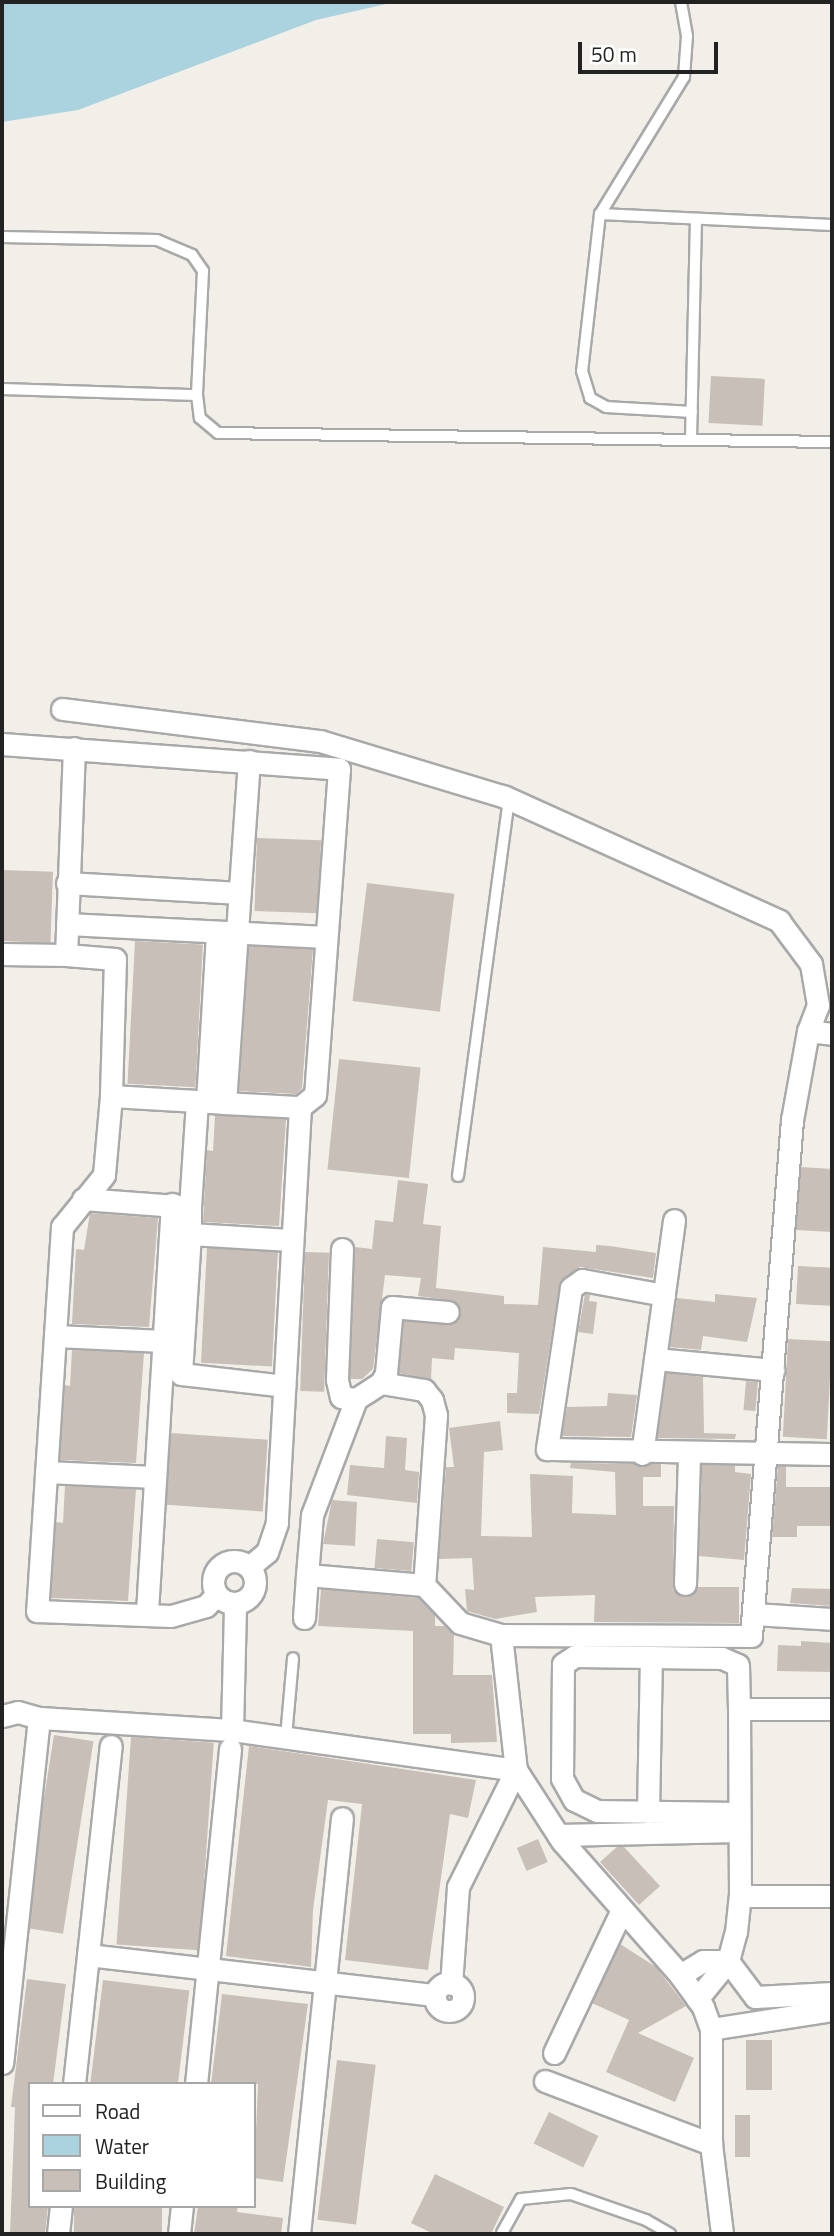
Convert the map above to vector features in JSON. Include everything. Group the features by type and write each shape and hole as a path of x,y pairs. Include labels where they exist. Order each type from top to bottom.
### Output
{"street":[{"path":"62,709 320,741 509,800 779,921 811,964 818,1005 808,1031 792,1120 751,1636 501,1635 460,1623 424,1585 307,1575"},
{"path":"189,757 192,747 233,748 240,731"},
{"path":"2,744 339,769 315,1095 300,1107 111,1096"},
{"path":"66,955 74,748"},
{"path":"147,1612 164,1341 181,1205 209,1102 226,933 240,893 249,761"},
{"path":"67,883 240,893"},
{"path":"66,924 326,937"},
{"path":"2,954 115,959 111,1096 104,1175 62,1227 37,1611 147,1612 171,1616 188,1613 226,1599 252,1594 255,1585 249,1567 238,1561 225,1562 215,1570 212,1583 226,1599 231,1739 196,2082"},
{"path":"808,1031 832,1034"},
{"path":"249,1567 275,1539 290,1240 300,1107"},
{"path":"83,1199 181,1205"},
{"path":"181,1205 190,1234 181,1374 284,1386"},
{"path":"642,1454 674,1220"},
{"path":"190,1234 290,1240"},
{"path":"342,1249 337,1380 341,1397 356,1399"},
{"path":"664,1294 582,1280 571,1288 565,1305 547,1449 642,1454 832,1454"},
{"path":"381,1384 392,1307 448,1312"},
{"path":"55,1336 164,1341"},
{"path":"655,1359 773,1370"},
{"path":"304,1618 312,1515 356,1399 381,1384 424,1390 436,1415 424,1585"},
{"path":"685,1584 689,1454"},
{"path":"46,1472 155,1477"},
{"path":"753,1614 832,1619"},
{"path":"501,1635 516,1770 558,1835 621,1912 680,1975 697,1999 711,2029 712,2144 722,2234"},
{"path":"697,1999 728,1961 740,1896 738,1665 731,1661 575,1656 563,1664 565,1788 574,1800 597,1811 648,1812 738,1822"},
{"path":"648,1812 651,1657"},
{"path":"739,1709 832,1709"},
{"path":"2,1716 18,1712 38,1718 231,1739 286,1737 516,1770"},
{"path":"2,2063 18,1938 38,1718"},
{"path":"74,2082 111,1746"},
{"path":"88,1955 325,1984 443,1990 458,1887 516,1770"},
{"path":"299,2234 342,1818"},
{"path":"558,1835 738,1822"},
{"path":"740,1896 832,1896"},
{"path":"554,2053 621,1912"},
{"path":"2,1919 18,1938"},
{"path":"680,1975 704,1961 728,1961"},
{"path":"728,1961 755,1997 832,1993"},
{"path":"711,2029 832,2010"},
{"path":"544,2081 712,2144"},
{"path":"58,2234 61,2208"},
{"path":"179,2234 182,2208"}],"lane":[{"path":"681,2 687,36 684,77 600,215 582,371 590,398 606,407 692,412"},
{"path":"600,215 832,225"},
{"path":"691,439 696,219"},
{"path":"2,237 157,240 192,255 202,271 203,286 198,395 200,418 218,433 832,442"},
{"path":"2,390 198,395"},
{"path":"458,1176 509,800"},
{"path":"286,1737 293,1658"},
{"path":"502,2233 521,2199 571,2194 646,2220 670,2234"}],"water":[{"path":"2,2 395,2 316,20 78,110 2,122"}],"building":[{"path":"711,376 765,379 762,426 709,423"},
{"path":"257,838 321,840 318,913 254,911"},
{"path":"2,870 53,872 50,943 2,941"},
{"path":"367,883 454,894 440,1012 352,1001"},
{"path":"135,941 203,945 195,1087 128,1084"},
{"path":"249,946 313,949 302,1088 296,1094 239,1091"},
{"path":"339,1059 421,1068 409,1178 327,1169"},
{"path":"215,1115 286,1119 279,1226 203,1222 207,1150 213,1151"},
{"path":"801,1167 832,1169 832,1232 796,1230"},
{"path":"398,1180 428,1184 423,1224 441,1226 436,1288 504,1296 504,1304 538,1305 543,1247 596,1252 596,1245 656,1253 653,1278 580,1267 560,1281 539,1414 507,1413 507,1393 517,1393 519,1353 455,1348 454,1360 432,1358 431,1380 399,1373 404,1321 448,1325 461,1314 455,1301 418,1296 421,1278 385,1275 373,1369 362,1379 350,1379 355,1247 372,1249 375,1220 393,1222"},
{"path":"90,1213 158,1218 149,1327 72,1324 76,1249 84,1250"},
{"path":"207,1248 278,1252 272,1367 201,1363"},
{"path":"305,1252 329,1253 324,1392 300,1391"},
{"path":"798,1266 832,1268 830,1306 796,1304"},
{"path":"585,1294 590,1295 589,1301 597,1302 593,1334 578,1332"},
{"path":"715,1294 757,1298 747,1342 703,1336 701,1350 670,1347 677,1298 715,1302"},
{"path":"788,1339 832,1341 827,1439 783,1437"},
{"path":"72,1350 144,1353 136,1463 60,1460 65,1385 70,1386"},
{"path":"666,1373 703,1377 704,1433 736,1434 735,1439 657,1438"},
{"path":"746,1381 758,1382 755,1411 743,1410"},
{"path":"608,1393 637,1395 631,1437 562,1436 567,1407 607,1406"},
{"path":"500,1421 503,1450 484,1452 481,1536 532,1537 530,1474 573,1476 572,1513 616,1515 615,1472 570,1468 571,1463 661,1464 661,1477 643,1477 643,1506 674,1506 673,1590 685,1597 697,1587 739,1587 739,1623 594,1622 595,1595 535,1597 537,1612 495,1619 467,1611 465,1589 474,1590 472,1558 439,1559 446,1467 454,1467 449,1428"},
{"path":"171,1433 268,1440 263,1512 166,1505"},
{"path":"386,1436 407,1438 405,1470 419,1472 417,1503 347,1495 350,1465 384,1468"},
{"path":"702,1465 735,1465 735,1472 751,1474 744,1560 699,1556"},
{"path":"778,1466 786,1466 786,1487 832,1487 832,1526 797,1526 797,1537 772,1537"},
{"path":"65,1486 136,1489 128,1601 51,1598 56,1522 63,1523"},
{"path":"332,1500 357,1502 355,1546 323,1544"},
{"path":"377,1539 414,1542 411,1571 374,1568"},
{"path":"792,1588 832,1589 832,1606 790,1603"},
{"path":"321,1589 418,1598 435,1615 435,1626 445,1626 454,1634 453,1675 492,1675 497,1742 451,1743 451,1734 413,1734 413,1631 318,1626"},
{"path":"801,1641 832,1643 832,1672 777,1671 778,1645 801,1646"},
{"path":"54,1735 94,1741 63,1934 23,1928"},
{"path":"131,1737 214,1743 199,1950 116,1944"},
{"path":"249,1746 476,1780 468,1818 450,1814 428,1970 345,1960 362,1804 328,1800 313,1910 311,1967 226,1956"},
{"path":"538,1839 548,1862 527,1871 517,1848"},
{"path":"617,1847 624,1847 660,1886 639,1905 600,1862"},
{"path":"620,1944 656,1967 686,2006 638,2033 694,2058 675,2102 606,2072 629,2020 592,2003"},
{"path":"27,1979 66,1984 53,2082 28,2082 28,2208 48,2208 45,2234 10,2234 15,2107 11,2107"},
{"path":"103,1980 189,1991 178,2082 90,2082"},
{"path":"222,1994 308,2004 283,2182 256,2178 258,2084 211,2082"},
{"path":"746,2040 772,2040 772,2090 746,2090"},
{"path":"337,2060 376,2065 356,2225 317,2220"},
{"path":"549,2112 598,2136 583,2168 534,2143"},
{"path":"735,2115 750,2115 750,2157 735,2157"},
{"path":"435,2174 504,2207 491,2234 434,2234 411,2223"},
{"path":"74,2208 162,2208 162,2234 74,2234"},
{"path":"198,2208 238,2208 237,2212 283,2218 281,2234 194,2234"}]}
